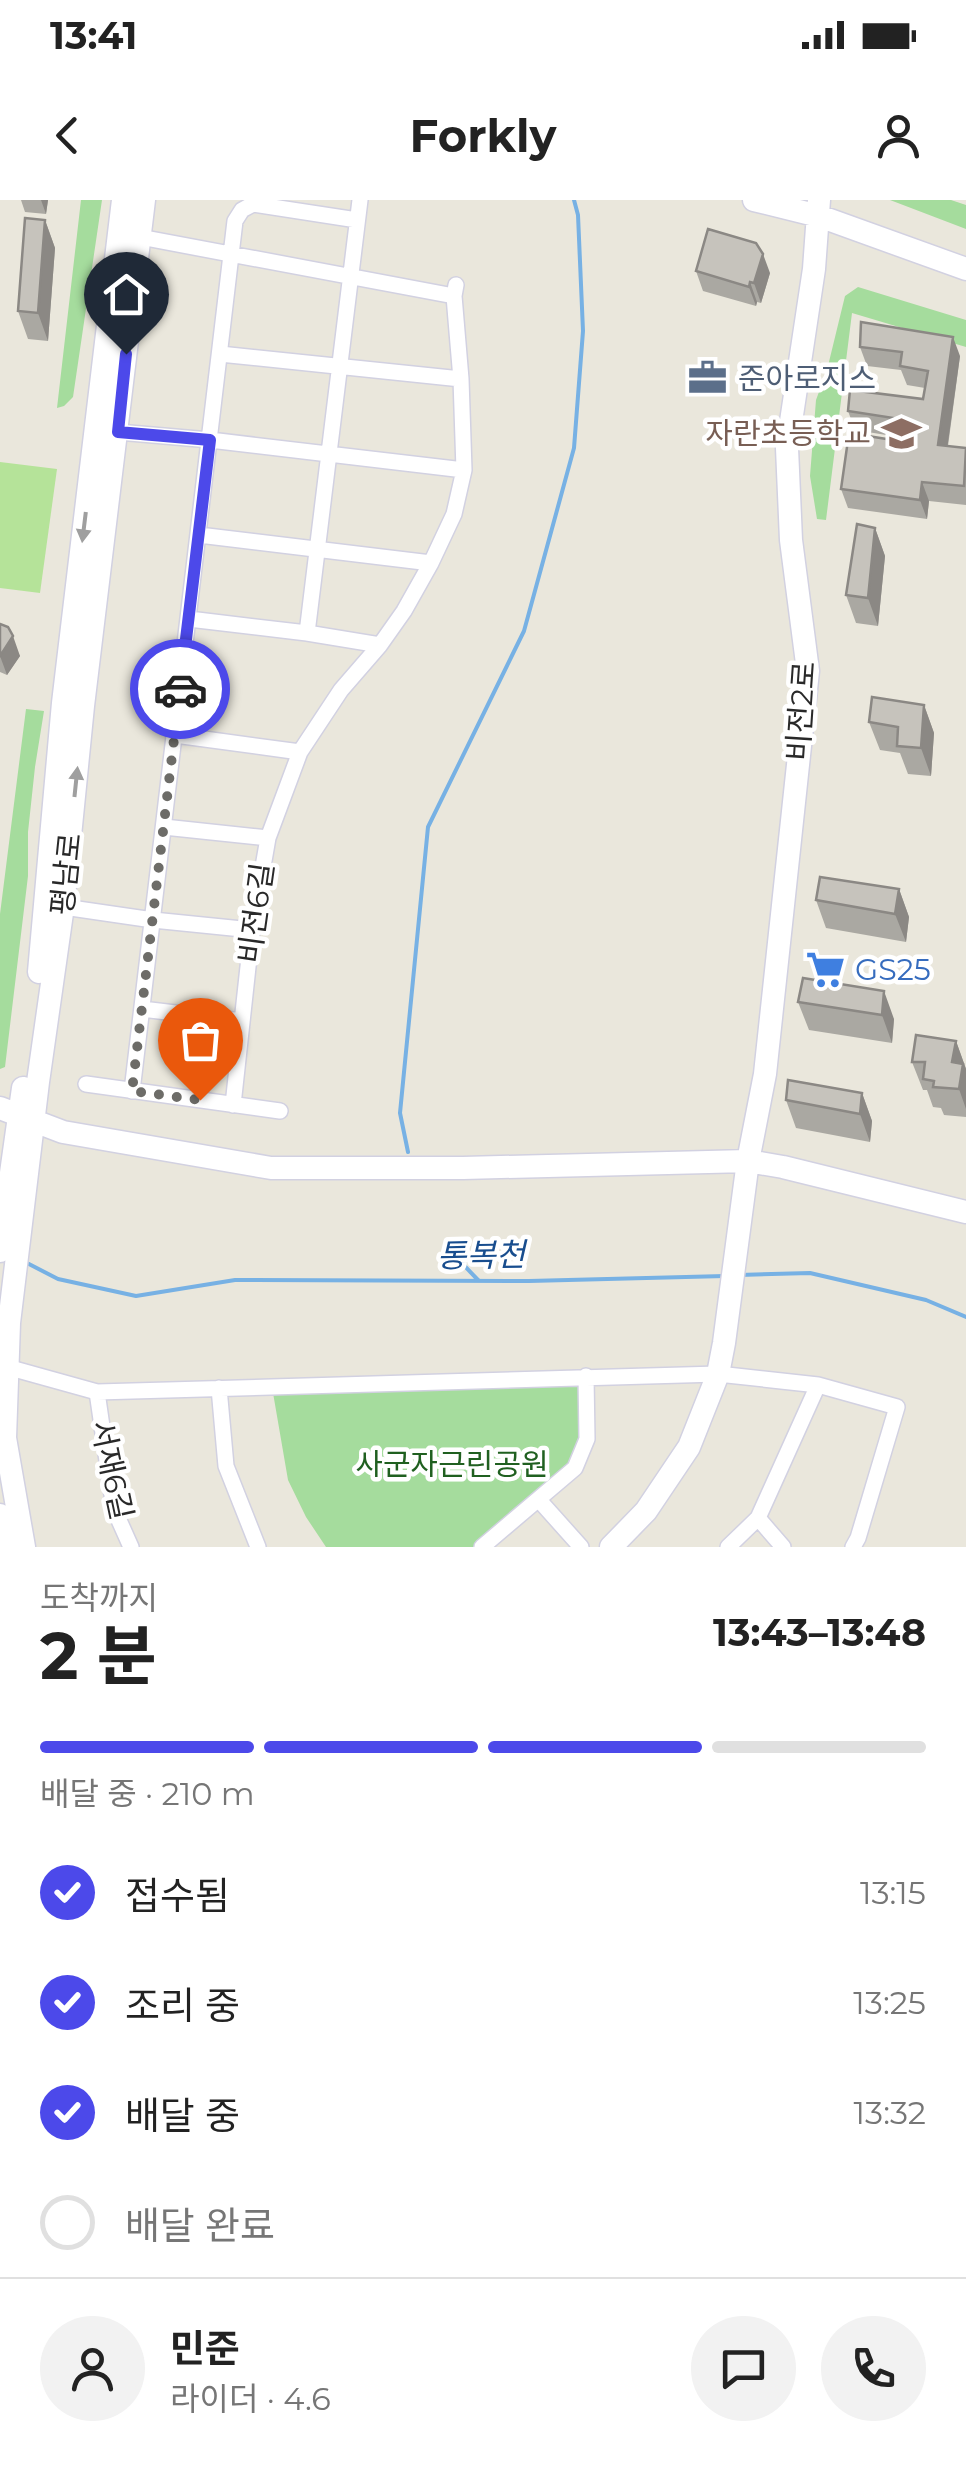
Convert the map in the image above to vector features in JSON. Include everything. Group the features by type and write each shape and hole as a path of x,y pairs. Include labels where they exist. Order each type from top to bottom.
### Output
{"street":[{"path":"123,200 64,703 54,906 252,930"},
{"name":"평남로","path":"24,1547 5,1438 10,1323 25,1200 18,1115 42,1047 54,906 86,686 144,200"},
{"path":"308,633 360,200"},
{"path":"754,200 819,208 966,269"},
{"path":"132,1091 236,221 242,210 254,204 357,220"},
{"name":"비전2로","path":"718,1374 748,1161 765,1074 808,671 791,540 787,448 814,270 819,208"},
{"name":"비전6길","path":"140,237 350,278 455,291 464,470 454,514 404,611 341,690 300,752 268,838 252,930 233,1105"},
{"path":"220,354 460,379"},
{"path":"118,432 464,470"},
{"path":"199,535 431,563"},
{"path":"188,618 380,645"},
{"path":"174,736 300,752"},
{"path":"164,828 268,838"},
{"path":"142,1010 242,1021"},
{"path":"86,1084 280,1111"},
{"path":"0,1251 18,1115 64,1132 271,1168 748,1161 966,1212"},
{"path":"7,1368 97,1392 718,1374 818,1385 897,1407 853,1547"},
{"path":"612,1547 646,1511 689,1447 718,1374"},
{"path":"482,1547 575,1468 587,1439 586,1376"},
{"path":"728,1547 758,1518 818,1385"},
{"path":"219,1388 226,1466 258,1547"},
{"name":"서재6길","path":"97,1392 114,1509 131,1547"},
{"path":"539,1500 580,1547"},
{"path":"0,1515 6,1547"},
{"path":"758,1518 782,1547"}],"green space":[{"path":"81,200 102,200 73,397 57,408"},
{"path":"890,200 951,200 966,205 966,229"},
{"path":"858,287 966,320 966,347 852,313 826,520 817,519 810,476 816,400 845,296"},
{"path":"0,462 57,469 40,593 0,588"},
{"path":"26,709 44,711 5,1067 0,1069 0,914"},
{"name":"사군자근린공원","path":"586,1376 587,1439 575,1468 482,1547 326,1547 288,1480 272,1387"}],"building":[{"path":"25,218 45,220 38,313 18,311"},
{"path":"708,229 756,243 763,254 754,283 750,282 749,287 696,271"},
{"path":"861,322 953,337 938,445 966,448 964,486 922,482 920,500 841,489 849,433 899,441 900,419 848,411 850,390 923,399 928,371 900,366 902,352 860,347"},
{"path":"857,524 875,528 868,598 846,595"},
{"path":"0,624 8,627 13,636 0,656"},
{"path":"872,697 924,705 921,748 897,746 898,727 869,722"},
{"path":"820,877 899,889 895,914 816,900"},
{"path":"803,978 884,991 882,1015 798,1002"},
{"path":"916,1035 956,1041 952,1062 963,1064 959,1089 933,1087 934,1081 923,1079 925,1062 912,1062"},
{"path":"788,1080 862,1093 860,1114 786,1100"}],"waterway":[{"path":"408,1152 400,1113 428,827 524,631 574,448 583,331 574,200"},
{"path":"457,1258 478,1280"},
{"name":"통복천","path":"27,1263 58,1279 136,1296 235,1280 529,1281 725,1276"},
{"name":"통복천","path":"739,1275 810,1273 926,1300 966,1317"}],"way so far":[{"path":"180,689 132,1091 200,1100"}],"place":[{"name":"준아로지스","path":"708,378"},
{"name":"자란초등학교","path":"901,433"},
{"name":"GS25","path":"825,969"}],"route":[{"path":"126,354 118,432 210,440 180,689"}]}
